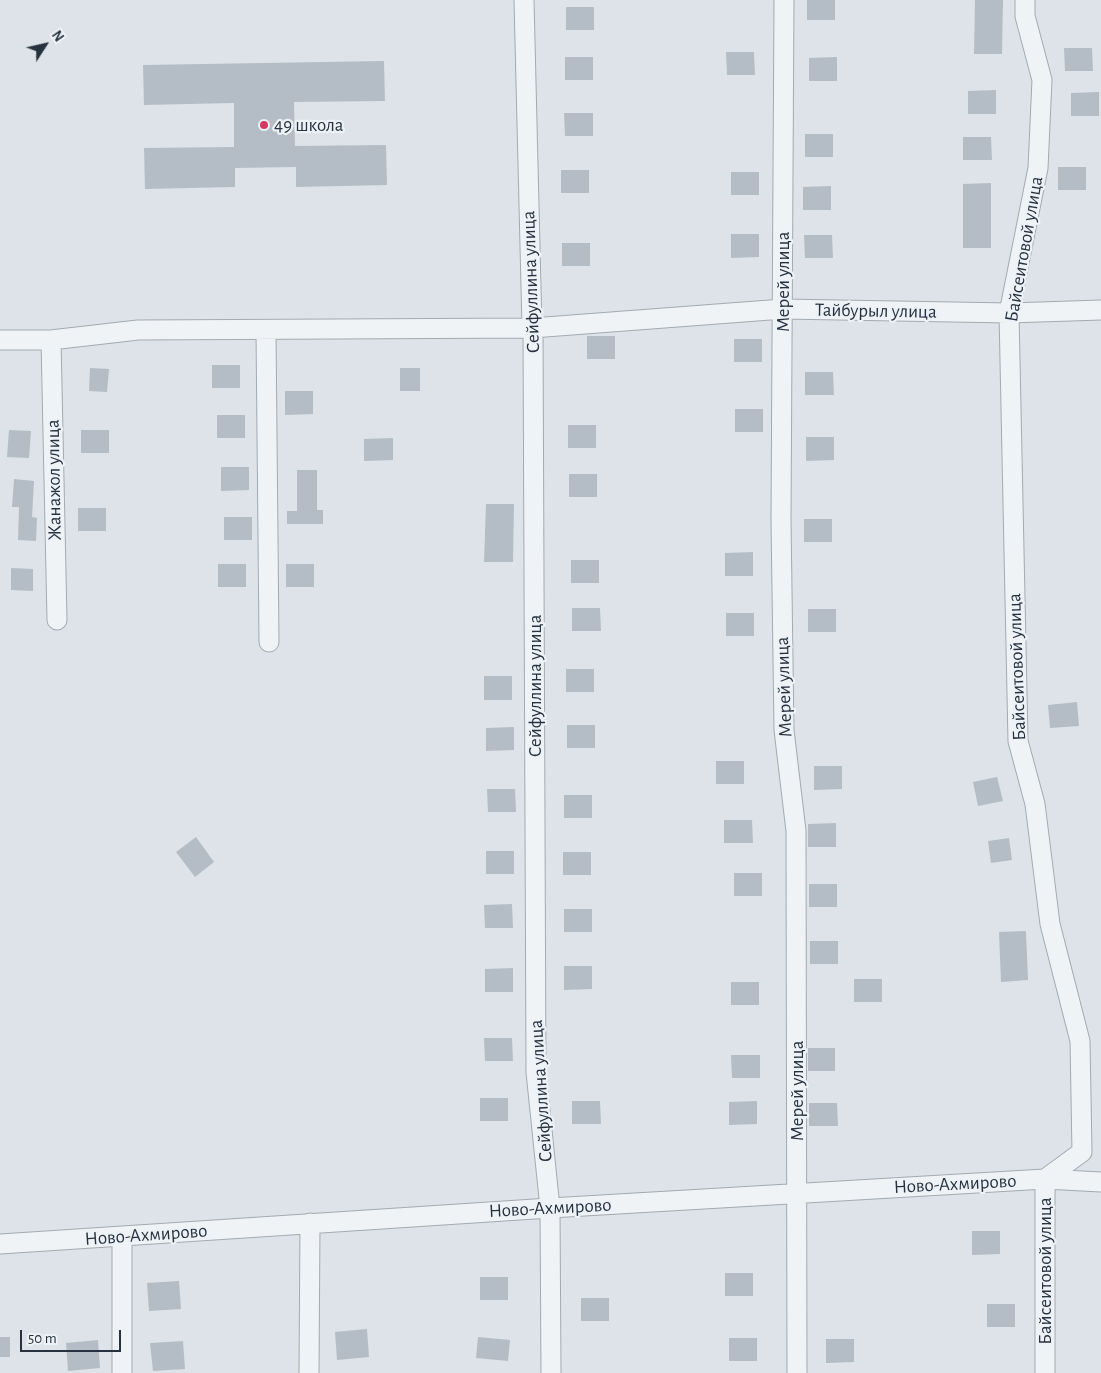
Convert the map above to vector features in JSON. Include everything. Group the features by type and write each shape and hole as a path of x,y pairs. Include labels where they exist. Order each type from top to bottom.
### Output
{"street":[{"name":"Сейфуллина улица","path":"524,0 535,480 536,1072 550,1208 551,1373"},
{"name":"Мерей улица","path":"784,0 782,520 784,730 796,831 797,1373"},
{"name":"Байсеитовой улица","path":"1025,0 1025,16 1042,80 1038,168 1009,313 1018,741 1035,804 1050,924 1080,1042 1082,1152 1045,1179 1045,1373"},
{"name":"Тайбурыл улица","path":"0,340 51,340 138,330 532,328 783,309 1009,313 1101,310"},
{"path":"266,330 269,642"},
{"name":"Жанажол улица","path":"51,340 57,620"},
{"name":"Ново-Ахмирово","path":"0,1244 550,1208 1045,1179 1101,1182"},
{"path":"309,1373 310,1223"},
{"path":"122,1237 122,1373"}],"building":[{"path":"807,0 835,0 835,20 807,20"},
{"path":"975,0 1003,0 1002,54 974,54"},
{"path":"566,7 594,7 594,30 566,30"},
{"path":"1064,48 1092,48 1093,71 1065,71"},
{"path":"726,52 754,52 755,75 727,75"},
{"path":"565,57 593,57 593,80 565,80"},
{"path":"837,57 837,81 809,81 809,58"},
{"name":"49 школа","path":"384,61 385,101 294,102 295,146 386,145 387,185 296,187 296,167 235,168 235,187 145,189 144,148 234,147 234,103 144,105 143,65"},
{"path":"996,90 996,114 968,114 968,91"},
{"path":"1099,92 1099,116 1071,116 1071,93"},
{"path":"564,113 593,113 593,136 565,136"},
{"path":"805,134 833,134 833,157 805,157"},
{"path":"963,137 991,137 992,160 963,160"},
{"path":"1058,167 1086,167 1086,190 1058,190"},
{"path":"561,170 589,170 589,193 561,193"},
{"path":"731,172 759,172 759,195 731,195"},
{"path":"991,183 991,248 963,248 963,184"},
{"path":"831,186 831,210 803,210 803,187"},
{"path":"731,234 759,234 759,257 731,258"},
{"path":"804,235 832,235 833,258 805,258"},
{"path":"562,243 590,243 590,266 562,266"},
{"path":"587,336 615,336 615,359 587,359"},
{"path":"734,339 762,339 762,362 734,362"},
{"path":"212,365 240,365 240,388 212,388"},
{"path":"90,368 109,369 107,392 89,391"},
{"path":"400,368 420,368 420,391 400,391"},
{"path":"805,372 833,372 834,395 805,395"},
{"path":"285,391 313,391 313,414 285,415"},
{"path":"735,409 763,409 763,432 735,432"},
{"path":"217,415 245,415 245,438 217,438"},
{"path":"568,425 596,425 596,448 568,448"},
{"path":"9,430 31,431 29,458 7,457"},
{"path":"81,430 109,430 109,453 81,453"},
{"path":"806,437 834,437 834,460 806,461"},
{"path":"393,438 393,460 364,461 364,439"},
{"path":"221,467 249,467 249,490 221,491"},
{"path":"297,470 317,470 317,510 323,510 323,524 287,524 287,511 297,511"},
{"path":"569,474 597,474 597,497 569,497"},
{"path":"14,479 34,481 32,517 37,518 36,541 18,540 19,507 12,507"},
{"path":"486,504 514,504 513,562 484,562"},
{"path":"78,508 106,508 106,531 78,531"},
{"path":"224,517 252,517 252,540 224,540"},
{"path":"804,519 832,519 832,542 804,542"},
{"path":"753,552 753,576 725,576 725,553"},
{"path":"571,560 599,560 599,583 571,583"},
{"path":"218,564 246,564 246,587 218,587"},
{"path":"286,564 314,564 314,587 286,587"},
{"path":"11,568 33,569 33,591 11,590"},
{"path":"572,608 600,608 601,631 572,631"},
{"path":"808,609 836,609 836,632 808,632"},
{"path":"726,613 754,613 754,636 726,636"},
{"path":"566,669 594,669 594,692 566,692"},
{"path":"484,676 512,676 512,700 484,700"},
{"path":"1077,702 1079,726 1050,728 1048,705"},
{"path":"567,725 595,725 595,748 567,748"},
{"path":"514,727 514,750 486,751 486,728"},
{"path":"716,761 744,761 744,784 716,784"},
{"path":"814,766 842,766 842,789 814,790"},
{"path":"997,777 1003,801 978,806 973,782"},
{"path":"487,789 515,789 516,812 488,812"},
{"path":"564,795 592,795 592,818 564,818"},
{"path":"724,820 752,820 753,843 724,843"},
{"path":"836,823 836,847 808,847 808,824"},
{"path":"196,837 214,862 195,877 176,852"},
{"path":"1009,838 1012,860 991,863 988,841"},
{"path":"486,851 514,851 514,874 486,874"},
{"path":"563,852 591,852 591,875 563,875"},
{"path":"734,873 762,873 762,896 734,896"},
{"path":"809,884 837,884 837,907 809,907"},
{"path":"512,904 513,928 485,928 484,905"},
{"path":"564,909 592,909 592,932 564,932"},
{"path":"1026,931 1028,980 1001,982 999,932"},
{"path":"810,941 838,941 838,964 810,964"},
{"path":"564,966 592,966 592,989 564,990"},
{"path":"513,968 513,992 485,992 485,969"},
{"path":"854,979 882,979 882,1002 854,1002"},
{"path":"731,982 759,982 759,1005 731,1005"},
{"path":"484,1038 512,1038 513,1061 485,1061"},
{"path":"808,1048 835,1048 835,1071 808,1071"},
{"path":"731,1055 760,1055 760,1078 732,1078"},
{"path":"480,1098 508,1098 508,1121 480,1121"},
{"path":"572,1101 600,1101 601,1124 572,1124"},
{"path":"757,1101 757,1124 729,1125 729,1102"},
{"path":"809,1103 837,1103 838,1126 809,1126"},
{"path":"972,1231 1000,1231 1000,1254 972,1255"},
{"path":"725,1273 753,1273 753,1296 725,1296"},
{"path":"480,1277 508,1277 508,1300 480,1300"},
{"path":"179,1281 181,1309 149,1311 147,1283"},
{"path":"581,1298 609,1298 609,1321 581,1321"},
{"path":"987,1304 1015,1304 1015,1327 987,1327"},
{"path":"367,1329 369,1357 337,1360 335,1332"},
{"path":"0,1337 10,1337 10,1357 0,1357"},
{"path":"478,1337 510,1340 508,1361 476,1358"},
{"path":"729,1338 757,1338 757,1361 729,1361"},
{"path":"826,1339 854,1339 854,1362 826,1363"},
{"path":"98,1340 100,1368 68,1371 66,1343"},
{"path":"183,1341 185,1369 153,1371 150,1343"}],"place":[{"name":"49 школа","path":"264,125"}]}
